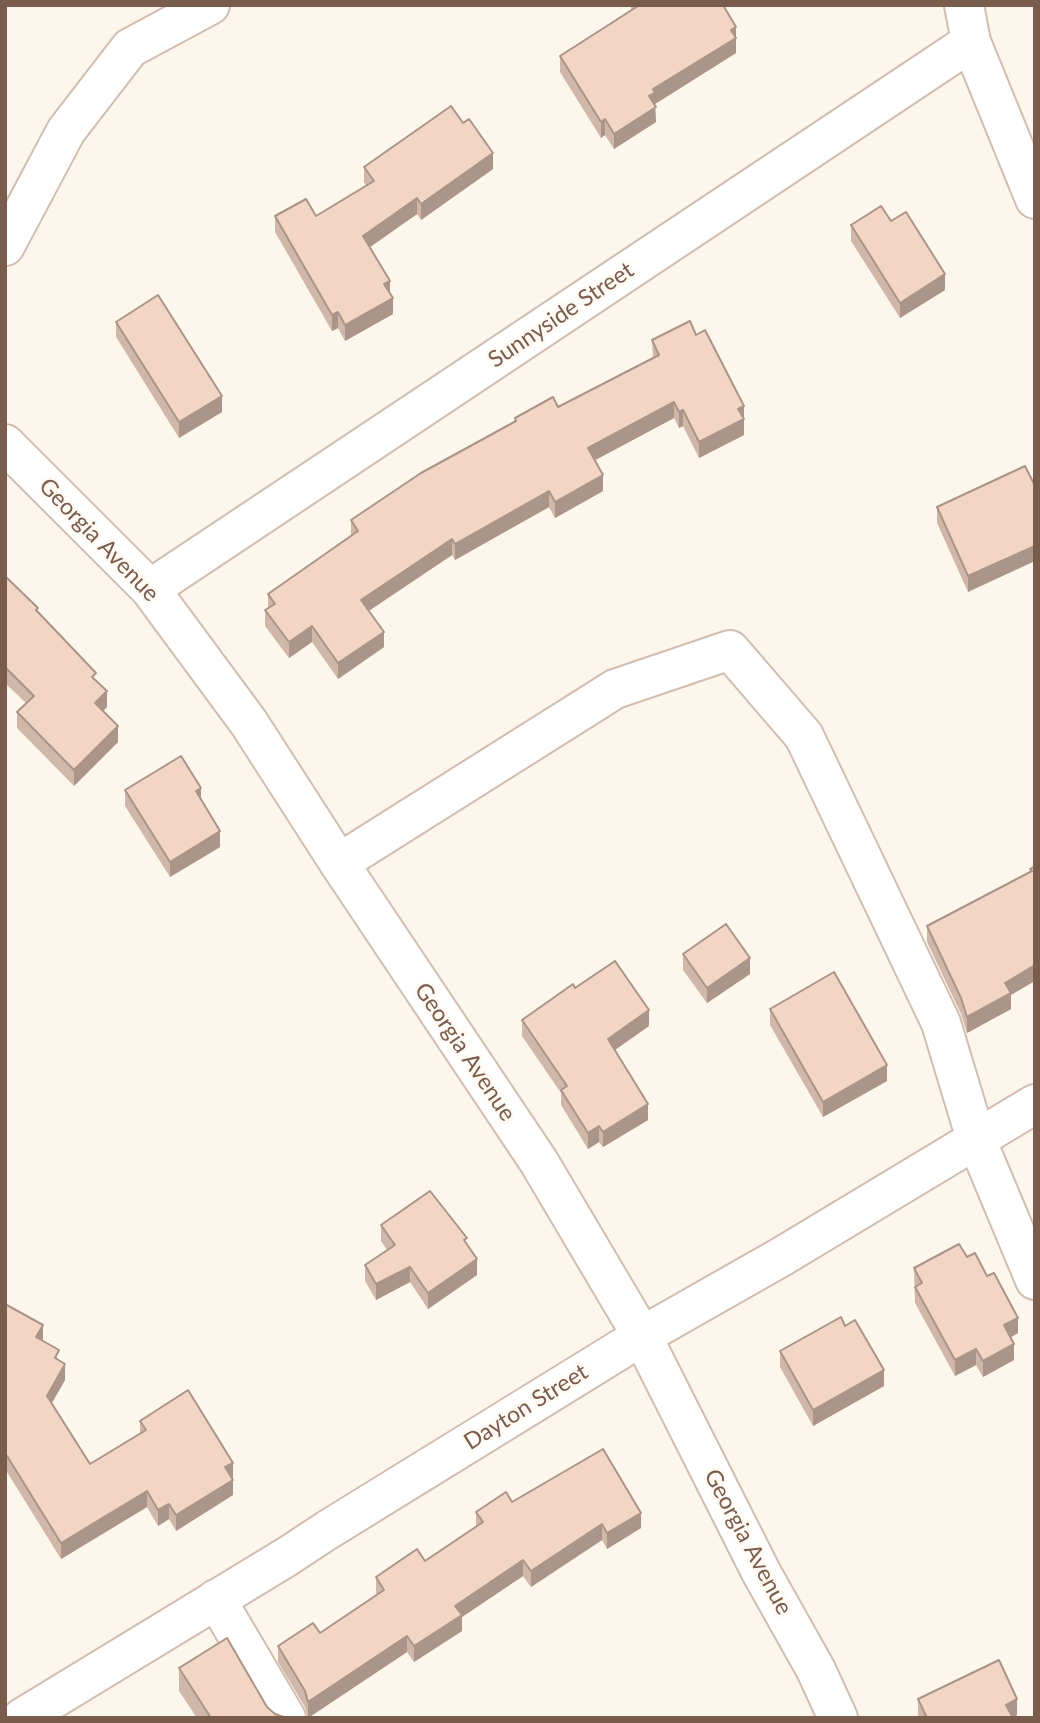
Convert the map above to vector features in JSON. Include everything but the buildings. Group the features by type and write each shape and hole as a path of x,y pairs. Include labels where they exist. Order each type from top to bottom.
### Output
{"street":[{"path":"5,246 66,131 131,48 210,5"},
{"path":"964,5 971,42 1035,199"},
{"name":"Sunnyside Street","path":"150,589 971,42"},
{"name":"Georgia Avenue","path":"5,444 150,589 249,723 539,1163 642,1336 761,1572 816,1670 838,1718"},
{"path":"339,863 615,689 730,650 804,736 941,1023 975,1139 1035,1280"},
{"name":"Dayton Street","path":"22,1718 642,1336 781,1257 1035,1104"},
{"path":"216,1599 286,1718"}]}
